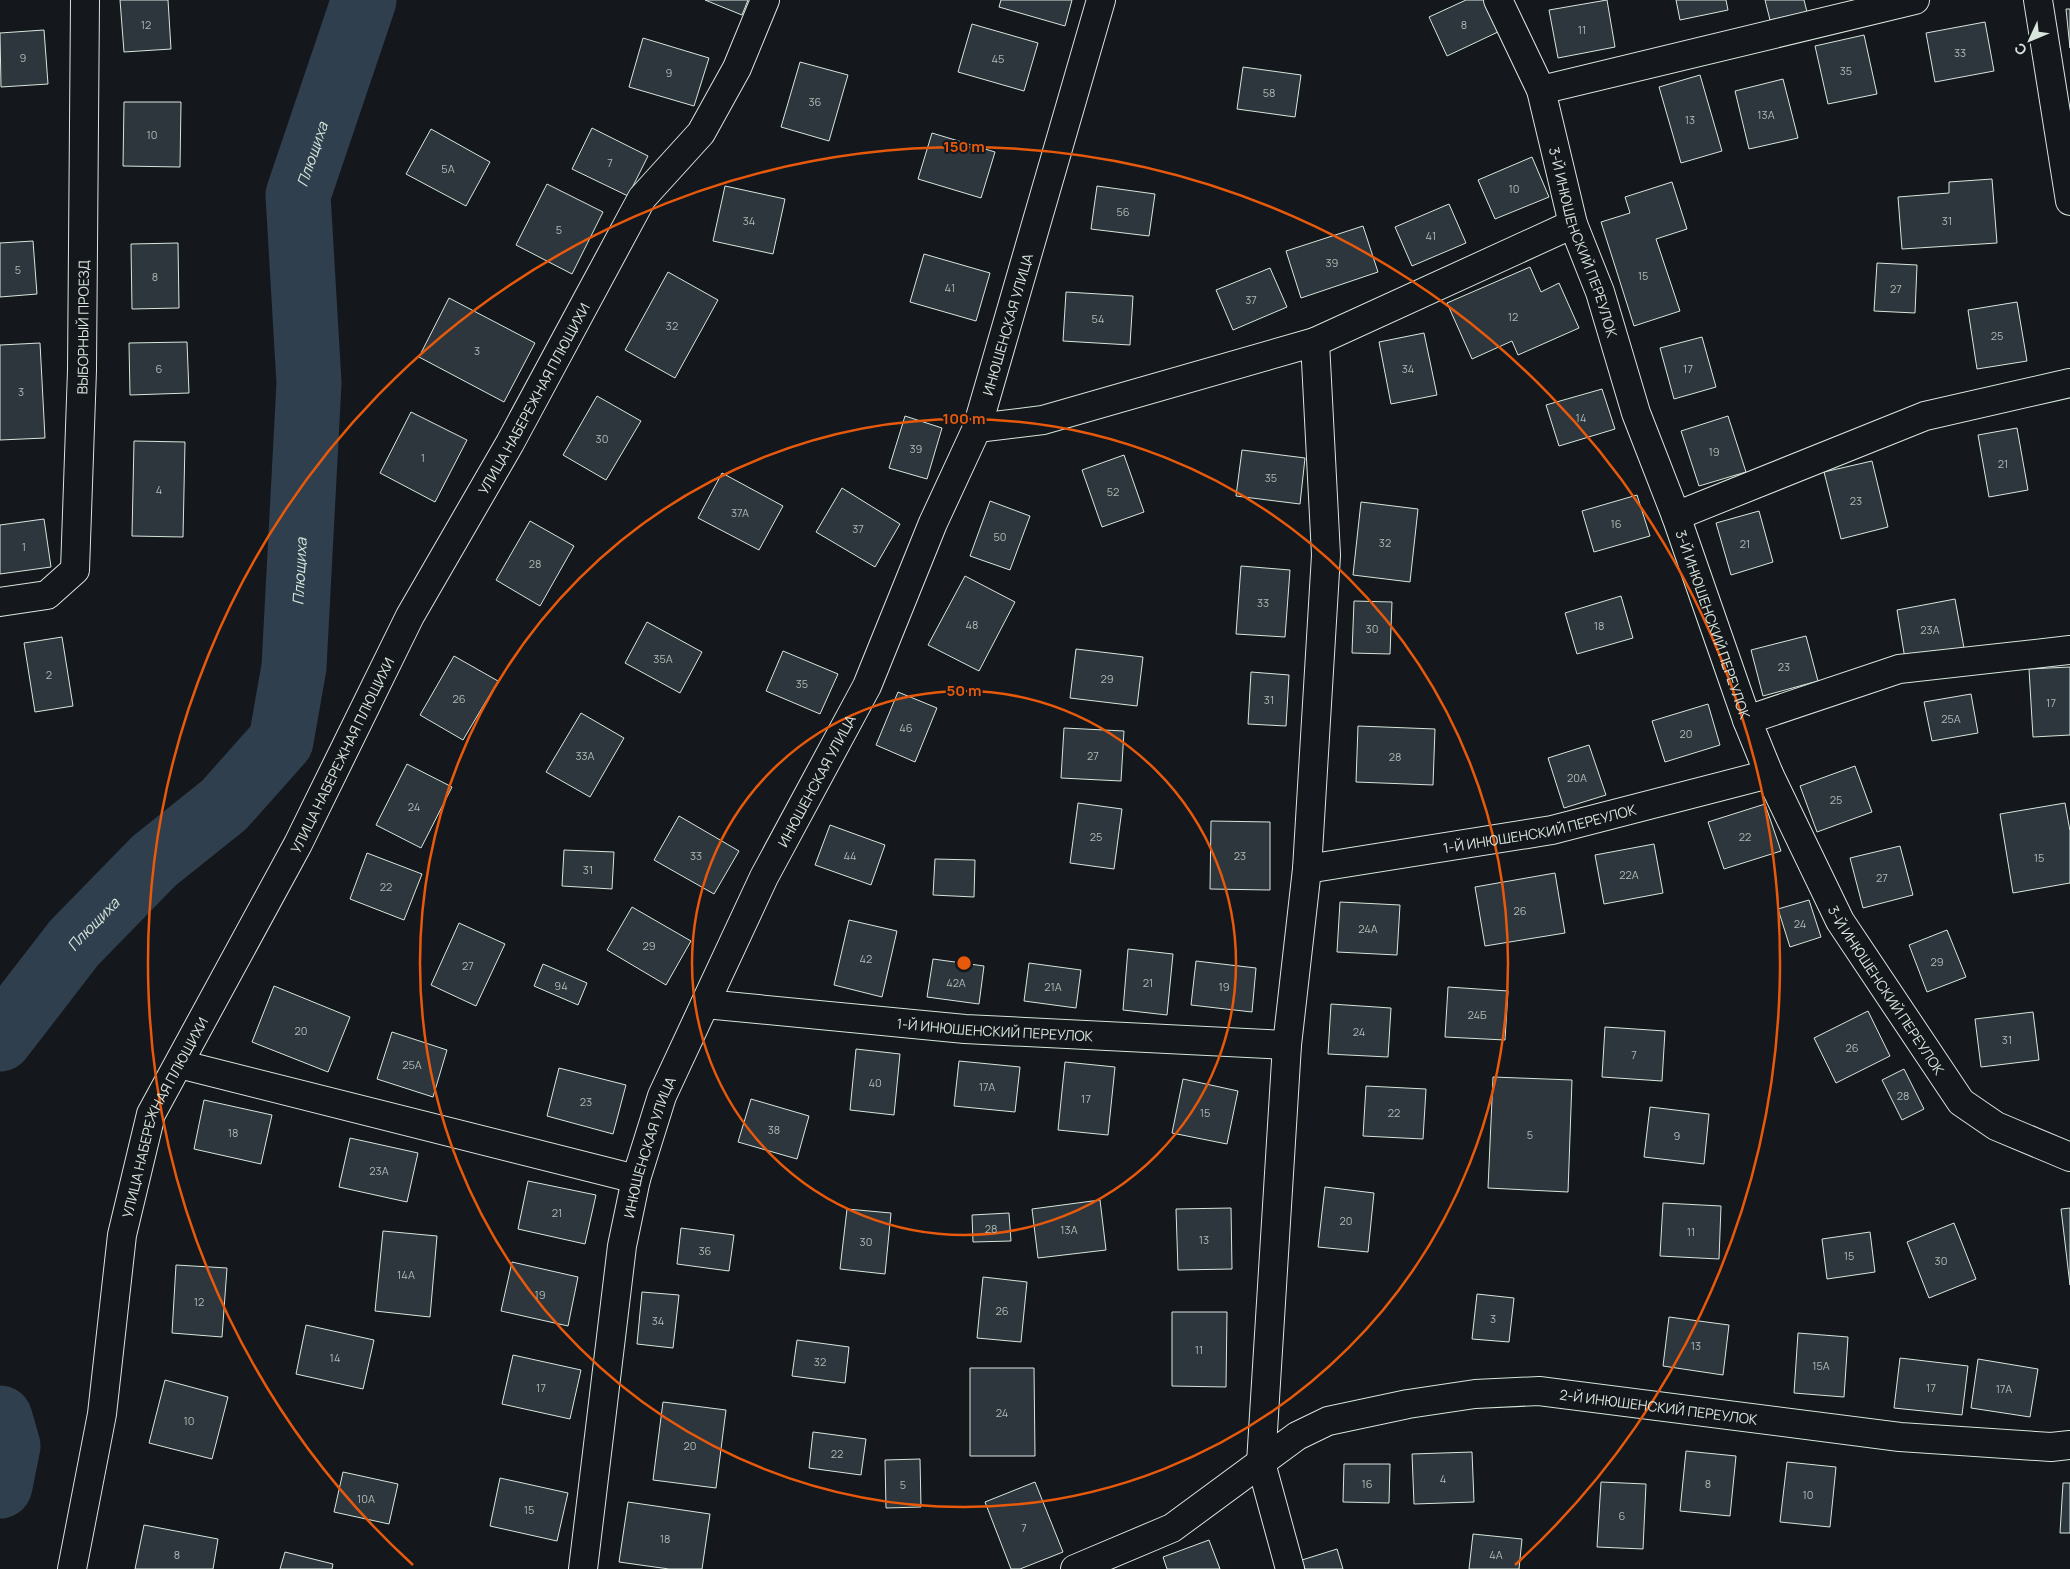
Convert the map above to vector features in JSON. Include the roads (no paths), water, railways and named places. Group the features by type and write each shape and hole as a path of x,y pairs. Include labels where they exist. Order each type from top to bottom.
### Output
{"street":[{"name":"ВЫБОРНЫЙ ПРОЕЗД","path":"0,602 47,595 75,570 82,370 85,0"},
{"name":"УЛИЦА НАБЕРЕЖНАЯ ПЛЮЩИХИ","path":"72,1569 102,1414 122,1234 151,1114 298,844 410,616 510,443 642,198 701,133 736,68 765,0"},
{"name":"ИНЮШЕНСКАЯ УЛИЦА","path":"583,1569 622,1246 636,1179 662,1096 764,877 867,686 934,523 977,428 1101,0"},
{"name":"3-Й ИНЮШЕНСКИЙ ПЕРЕУЛОК","path":"1498,0 1541,90 1573,224 1600,292 1636,413 1676,516 1747,720 1769,774 1840,921 1961,1102 1996,1126 2070,1157"},
{"path":"1541,90 1915,0"},
{"path":"2038,0 2070,201"},
{"path":"977,428 1043,420 1315,342 1573,224"},
{"path":"1290,1569 1261,1463 1287,1045 1307,869 1326,555 1315,342"},
{"path":"1676,516 1925,416 2070,383"},
{"path":"1747,720 1899,669 2070,650"},
{"name":"1-Й ИНЮШЕНСКИЙ ПЕРЕУЛОК","path":"1307,869 1552,830 1769,774"},
{"name":"1-Й ИНЮШЕНСКИЙ ПЕРЕУЛОК","path":"705,1004 966,1029 1287,1045"},
{"path":"179,1064 636,1179"},
{"name":"2-Й ИНЮШЕНСКИЙ ПЕРЕУЛОК","path":"1261,1463 1297,1436 1328,1421 1408,1404 1475,1394 1539,1391 1900,1437 2051,1447 2070,1445"},
{"path":"1075,1569 1172,1528 1261,1463"}],"waterway":[{"name":"Плющиха","path":"0,1039 74,943 154,861 224,805 281,741 294,667 309,383 298,195 364,0"},
{"name":"Плющиха","path":"0,1418 8,1446 0,1486"}]}
